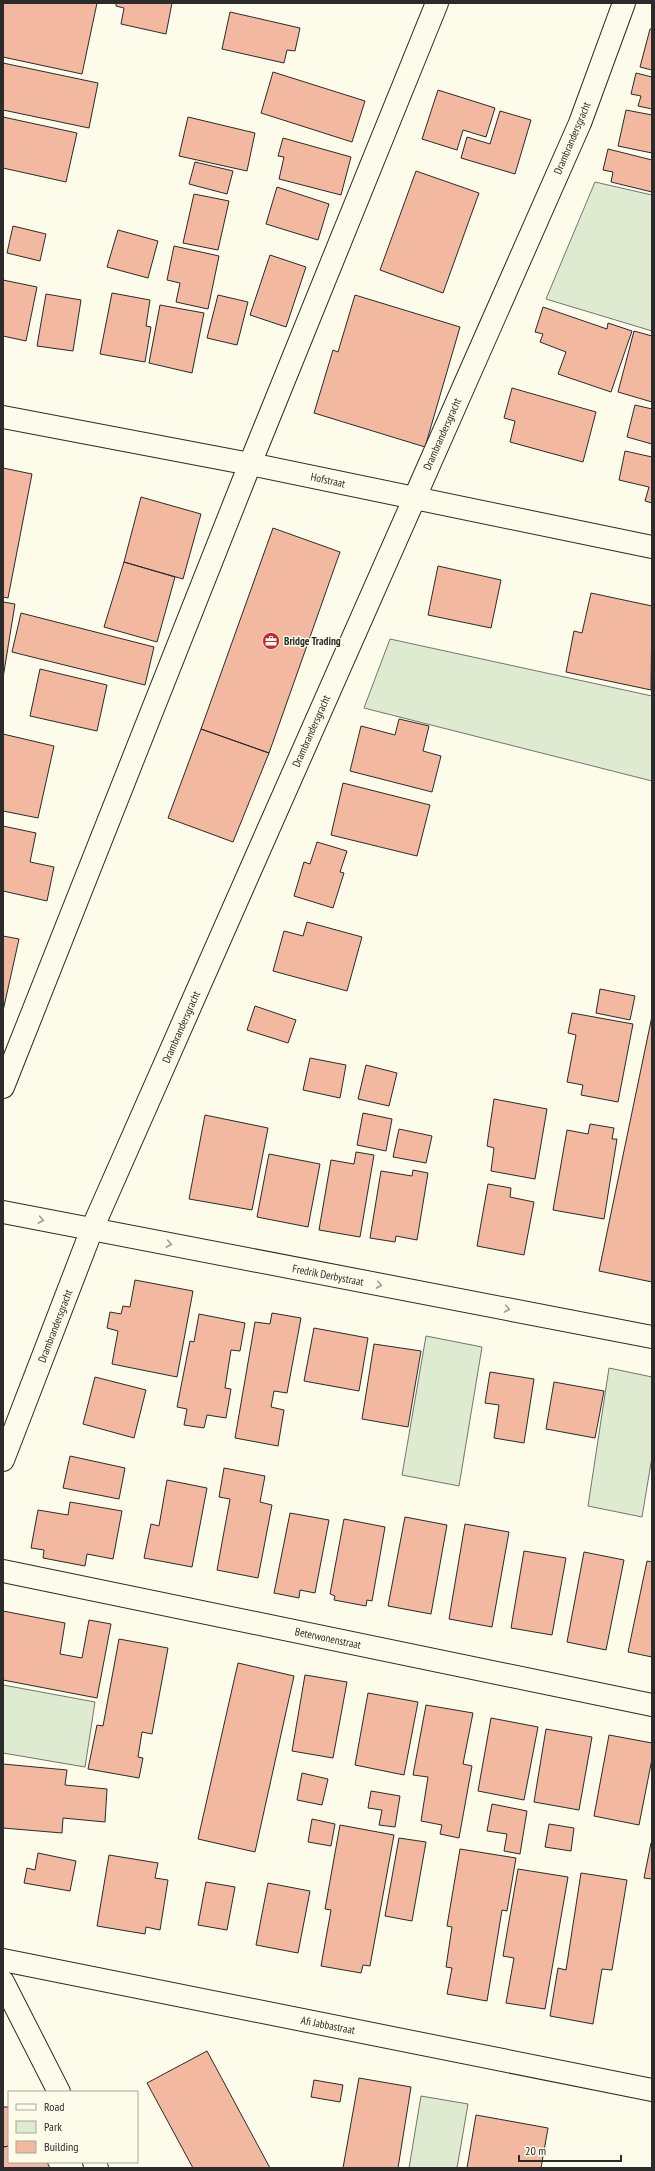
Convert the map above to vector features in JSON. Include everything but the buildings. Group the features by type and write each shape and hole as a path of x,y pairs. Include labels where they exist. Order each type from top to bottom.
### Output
{"street":[{"path":"3,1087 250,464 437,3"},
{"name":"Drambrandersgracht","path":"3,1460 92,1230 413,498 580,123 624,3"},
{"name":"Hofstraat","path":"3,417 250,464 652,547"},
{"name":"Fredrik Derbystraat","path":"3,1212 652,1337"},
{"name":"Beterwonenstraat","path":"3,1570 652,1705"},
{"name":"Afi Jabbastraat","path":"3,1960 652,2090"},
{"path":"3,1982 58,2091"}],"green space":[{"path":"595,182 652,195 652,331 546,299"},
{"path":"390,639 652,696 652,781 364,708"},
{"path":"426,1336 482,1347 459,1486 402,1475"},
{"path":"609,1368 652,1377 652,1457 642,1517 588,1506"},
{"path":"3,1685 95,1702 85,1767 3,1753"},
{"path":"421,2096 468,2104 457,2168 409,2168"}],"place":[{"name":"Bridge Trading","path":"271,641"}]}
